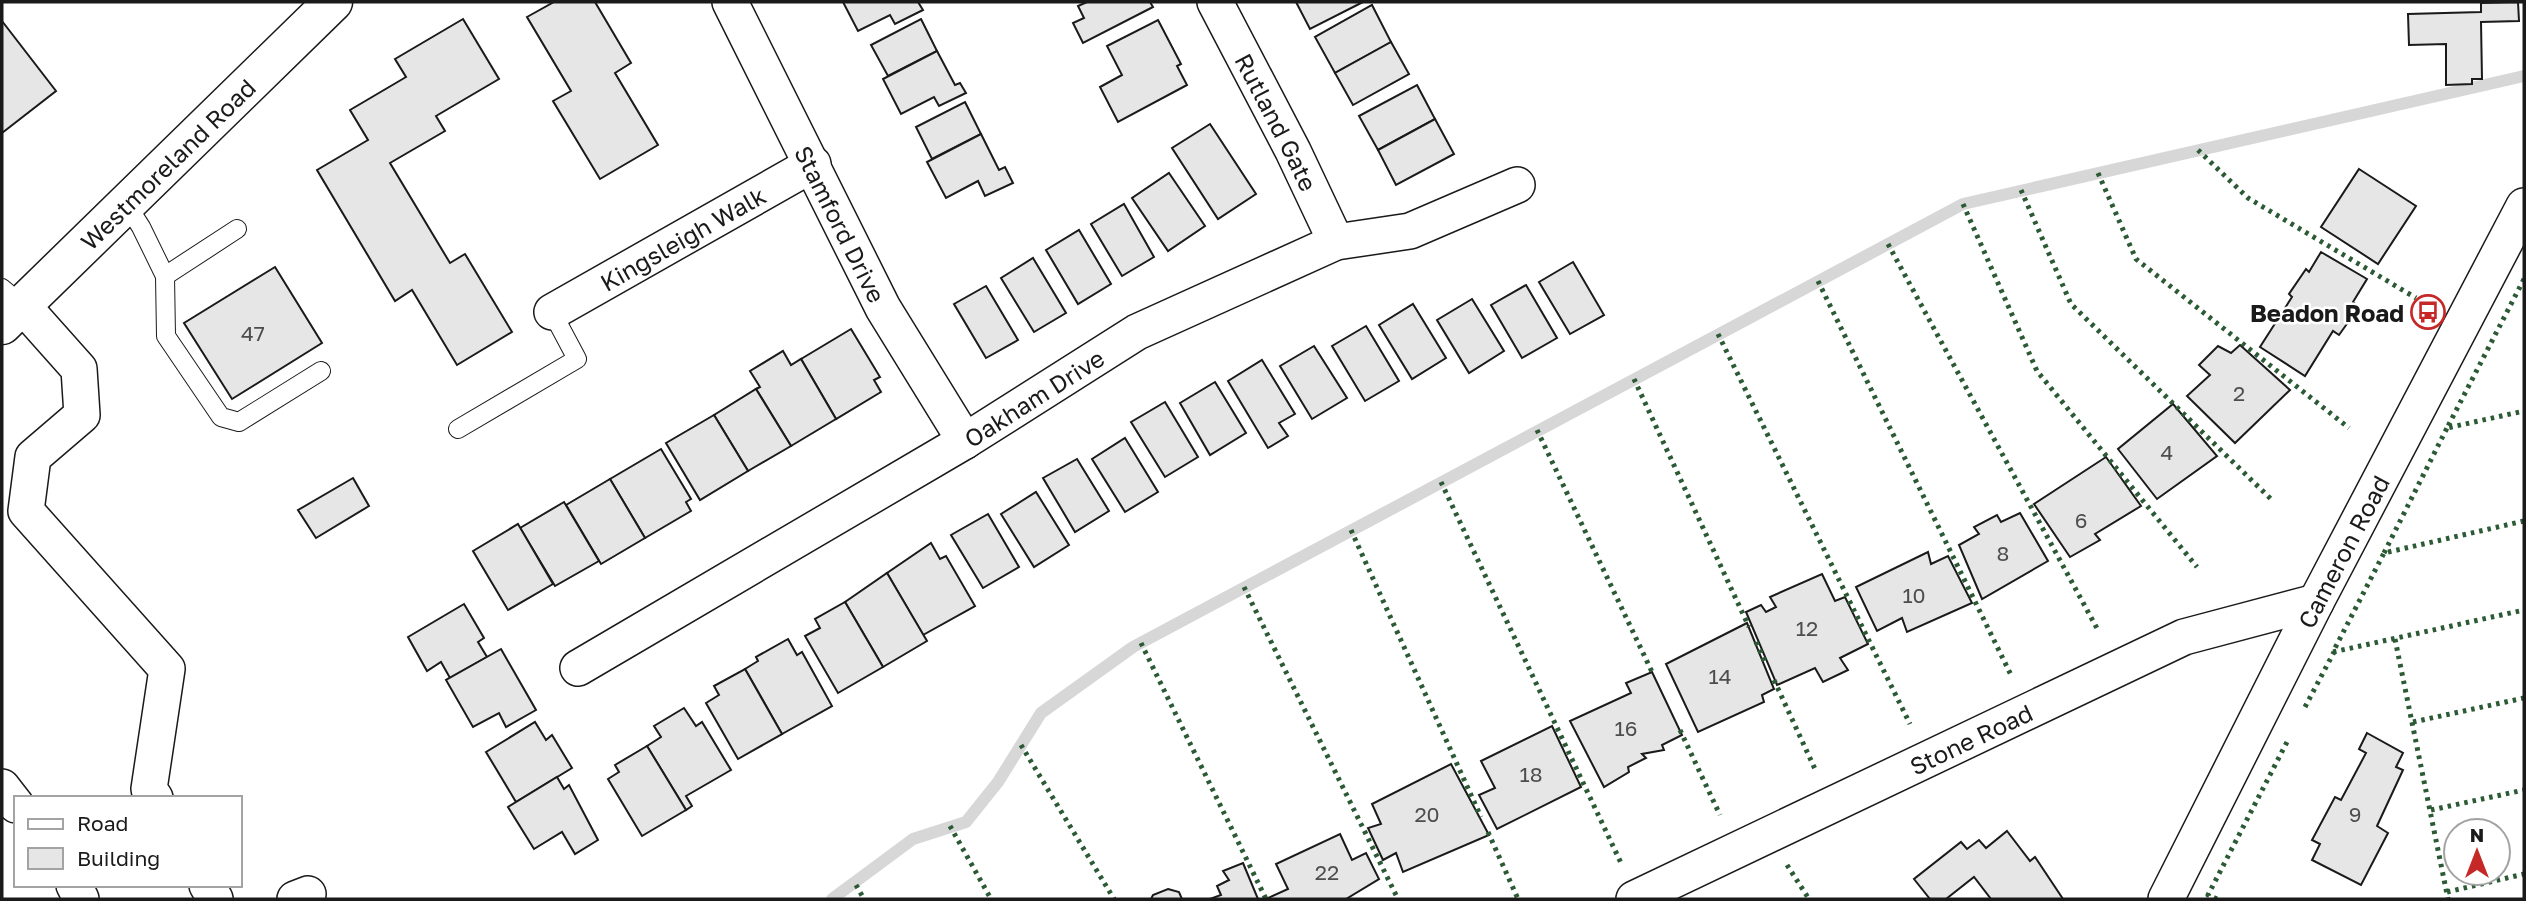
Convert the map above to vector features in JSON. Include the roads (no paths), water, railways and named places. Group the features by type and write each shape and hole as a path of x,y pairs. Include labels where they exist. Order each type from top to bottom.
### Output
{"main road":[{"name":"Westmoreland Road","path":"9,306 125,202 333,2"}],"street":[{"name":"Stamford Drive","path":"730,2 883,308 965,441"},
{"name":"Rutland Gate","path":"1215,2 1293,151 1336,242"},
{"name":"Kingsleigh Walk","path":"552,312 813,164"},
{"name":"Oakham Drive","path":"578,668 965,441 1137,332 1336,242 1410,231 1517,184"},
{"name":"Cameron Road","path":"2166,899 2316,602 2524,206"},
{"path":"9,306 79,369 82,415 33,457 26,511 167,669 149,789 154,796"},
{"name":"Stone Road","path":"1634,899 2184,637 2316,602"},
{"path":"2,787 14,802"}],"lane":[{"path":"125,202 141,227 165,276 163,319 166,336 221,417 239,422 321,371"},
{"path":"165,276 237,229"},
{"path":"458,429 577,359 552,312"}],"waterway":[{"path":"832,899 913,839 966,822 998,782 1041,713 1133,647 1963,204 2524,76"}],"place":[{"name":"Beadon Road","path":"2428,312"}]}
